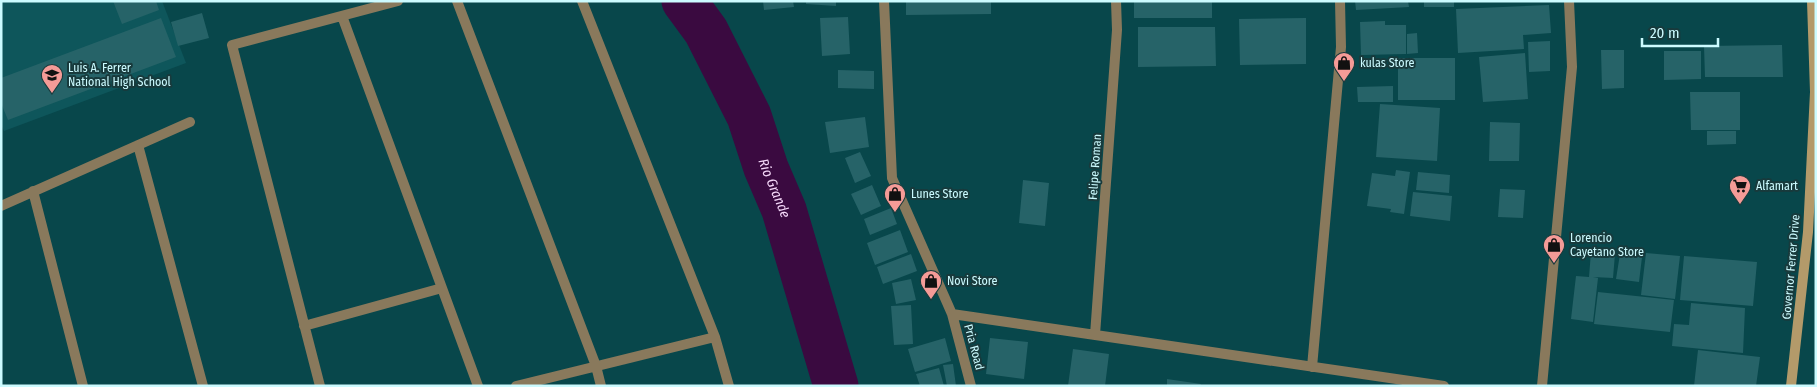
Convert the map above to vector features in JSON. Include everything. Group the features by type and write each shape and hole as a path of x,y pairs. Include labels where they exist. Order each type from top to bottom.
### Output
{"main road":[{"name":"Governor Ferrer Drive","path":"1791,386 1808,232 1815,92 1812,1"}],"street":[{"path":"320,386 232,45 398,1"},
{"path":"457,1 596,366 601,386"},
{"path":"582,1 714,337 729,386"},
{"name":"Pria Road","path":"884,1 892,178 952,314 972,386"},
{"name":"Felipe Roman","path":"1095,335 1117,30 1116,1"},
{"path":"1312,367 1341,47 1340,1"},
{"path":"1542,386 1572,67 1569,1"},
{"path":"342,16 478,386"},
{"path":"1,206 190,122"},
{"path":"138,145 203,386"},
{"path":"33,192 83,386"},
{"path":"304,326 442,288"},
{"path":"952,314 1444,386"},
{"path":"516,386 714,337"}],"shaded area":[{"name":"Luis A. Ferrer National High School","path":"1,1 162,1 186,63 4,131 1,125"}],"building":[{"path":"113,1 156,1 159,10 122,24"},
{"path":"763,1 793,1 794,7 764,10"},
{"path":"806,1 836,1 836,6 806,4"},
{"path":"906,1 991,1 991,14 906,15"},
{"path":"1134,1 1212,1 1212,18 1134,18"},
{"path":"1355,1 1408,1 1409,7 1356,10"},
{"path":"1424,1 1454,1 1454,7 1424,7"},
{"path":"1549,5 1551,33 1523,35 1524,49 1458,53 1456,9"},
{"path":"202,13 209,38 178,46 171,22"},
{"path":"848,17 850,54 822,56 820,18"},
{"path":"161,18 176,57 8,120 1,103 1,78"},
{"path":"1306,18 1306,64 1240,65 1239,19"},
{"path":"1385,21 1385,25 1406,25 1406,54 1361,55 1360,22"},
{"path":"1138,27 1215,27 1216,66 1138,67"},
{"path":"1417,33 1418,53 1407,54 1407,34"},
{"path":"1550,41 1550,71 1529,72 1528,42"},
{"path":"1782,45 1783,77 1705,77 1704,46"},
{"path":"1601,50 1624,50 1624,88 1602,89"},
{"path":"1664,51 1701,51 1701,79 1664,80"},
{"path":"1525,53 1528,99 1483,102 1479,57"},
{"path":"1398,58 1455,58 1455,100 1398,100"},
{"path":"838,70 874,71 874,89 838,88"},
{"path":"1393,86 1393,102 1358,102 1357,87"},
{"path":"1690,92 1740,92 1740,130 1691,130"},
{"path":"1380,104 1440,108 1437,161 1376,157"},
{"path":"865,117 869,147 830,153 825,122"},
{"path":"1490,122 1520,123 1519,161 1489,161"},
{"path":"1707,131 1736,131 1736,144 1707,145"},
{"path":"860,152 871,176 855,183 845,158"},
{"path":"1396,170 1410,172 1404,214 1390,212 1391,209 1367,206 1372,173 1395,176"},
{"path":"1418,172 1450,175 1449,193 1416,190"},
{"path":"1023,180 1049,183 1045,226 1019,223"},
{"path":"872,185 881,206 861,215 851,194"},
{"path":"1500,189 1525,190 1523,218 1498,217"},
{"path":"1413,192 1452,196 1450,221 1410,216"},
{"path":"891,208 897,224 870,235 864,219"},
{"path":"900,230 908,252 875,265 867,243"},
{"path":"1591,252 1615,254 1613,278 1593,277 1598,278 1593,322 1571,319 1576,276 1589,277"},
{"path":"1646,253 1680,256 1675,299 1641,295"},
{"path":"911,254 917,271 883,284 877,267"},
{"path":"1620,254 1642,257 1639,282 1616,279"},
{"path":"1684,256 1757,262 1753,306 1680,300"},
{"path":"911,279 916,300 896,304 892,283"},
{"path":"1598,292 1674,300 1670,332 1594,324"},
{"path":"1691,303 1745,308 1743,353 1672,346 1674,324 1689,325"},
{"path":"911,305 913,344 894,345 891,306"},
{"path":"945,338 951,361 915,372 908,349"},
{"path":"990,338 1028,342 1024,379 986,374"},
{"path":"1073,349 1109,354 1105,386 1068,386"},
{"path":"1698,350 1760,357 1756,386 1694,386"},
{"path":"953,364 956,386 947,386 943,365"},
{"path":"939,368 944,386 920,386 916,374"},
{"path":"1167,379 1201,384 1200,386 1167,386"}],"waterway":[{"name":"Rio Grande","path":"684,1 706,31 749,116 766,168 784,210 836,386"}],"place":[{"name":"kulas Store","path":"1344,82"},
{"name":"Luis A. Ferrer National High School","path":"52,94"},
{"name":"Alfamart","path":"1740,205"},
{"name":"Lunes Store","path":"895,213"},
{"name":"Lorencio Cayetano Store","path":"1554,264"},
{"name":"Novi Store","path":"931,300"}]}
